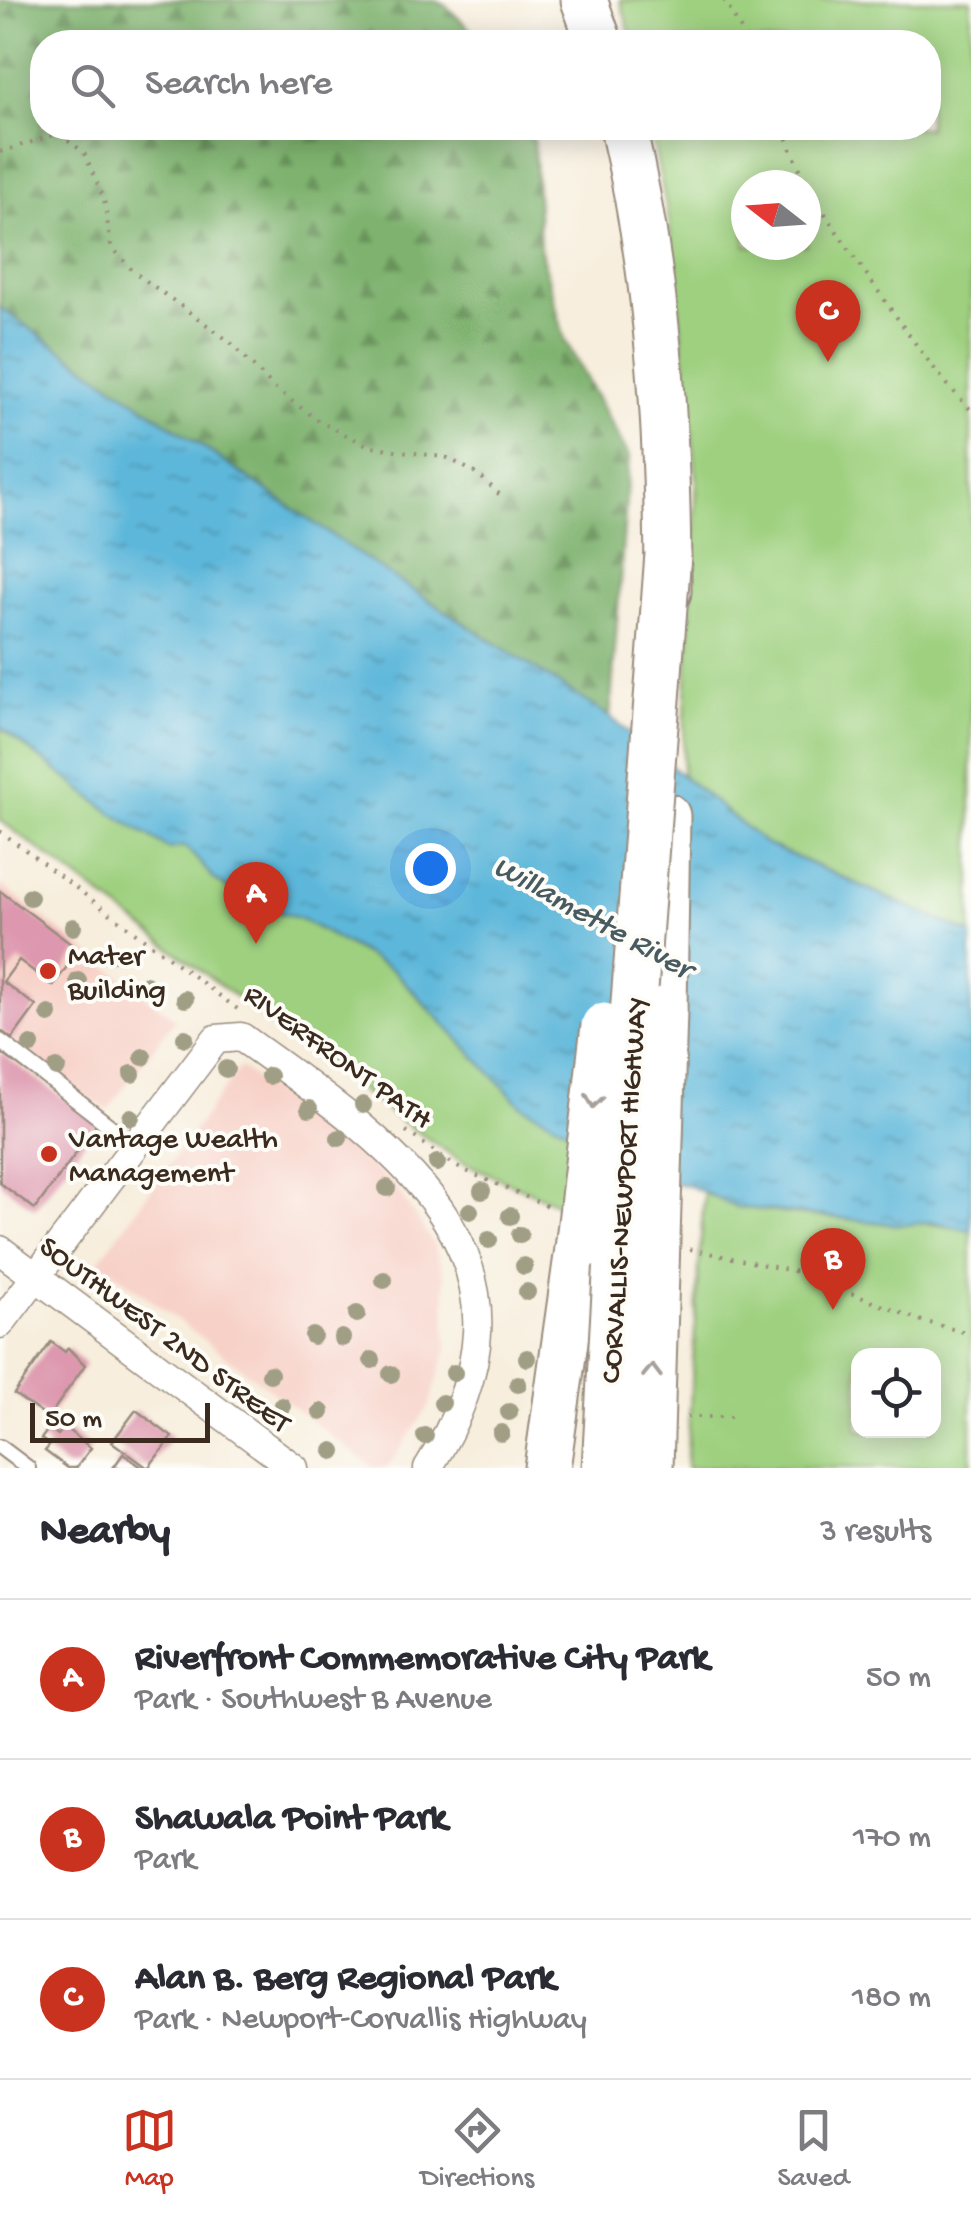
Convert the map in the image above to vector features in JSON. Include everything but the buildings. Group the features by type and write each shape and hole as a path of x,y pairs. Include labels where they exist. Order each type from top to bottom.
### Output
{"highway":[{"path":"584,0 595,30"},
{"path":"625,140 654,291 666,450 668,554 664,1010 650,1468"},
{"path":"547,1468 668,554"},
{"name":"CORVALLIS-NEWPORT HIGHWAY","path":"605,1468 624,1135 668,554"}],"street":[{"path":"0,1324 216,1039 241,1037 397,1154 458,1237 474,1288 478,1335 472,1379 453,1428 428,1468"},
{"name":"SOUTHWEST 2ND STREET","path":"0,1250 294,1468"}],"lane":[{"path":"0,1041 134,1144"},
{"path":"0,1448 28,1468"}],"path":[{"path":"724,0 741,30"},
{"path":"0,152 38,140"},
{"path":"72,140 104,199 111,246 134,272 229,341 273,386 320,422 369,446 448,458 479,475 501,496"},
{"path":"788,140 795,164 830,222 942,382 971,410"},
{"name":"RIVERFRONT PATH","path":"0,831 245,1014"},
{"name":"RIVERFRONT PATH","path":"398,1125 456,1167 559,1210"},
{"path":"687,1248 797,1272 919,1320 971,1334"},
{"path":"682,1417 731,1416"}],"shaded area":[{"path":"0,884 175,1019 107,1111 0,1033"},
{"path":"240,1067 395,1185 434,1245 444,1275 447,1350 429,1407 387,1468 374,1468 99,1261"}],"green space":[{"path":"0,0 434,0 445,5 471,30 30,30 30,140 534,140 540,248 565,340 629,457 610,717 397,580 0,308"},
{"path":"620,0 971,0 971,934 766,844 682,776 697,479 669,220 652,140 941,140 941,30 629,30"},
{"path":"0,727 112,813 195,852 215,880 249,902 301,919 393,970 433,1013 575,1133 565,1207 462,1162 400,1120 0,820"},
{"path":"704,1192 735,1203 801,1215 971,1231 971,1468 686,1468"}],"water":[{"name":"Willamette River","path":"0,308 397,580 610,717 766,844 971,934 971,1231 934,1222 901,1225 736,1207 688,1185 668,1182 521,1105 393,970 301,919 249,902 215,880 185,846 169,849 112,813 0,727"}],"place":[{"name":"Alan B. Berg Regional Park","path":"828,362"},
{"name":"Riverfront Commemorative City Park","path":"256,944"},
{"name":"Mater Building","path":"48,971"},
{"name":"Vantage Wealth Management","path":"49,1154"},
{"name":"Shawala Point Park","path":"833,1310"}]}
